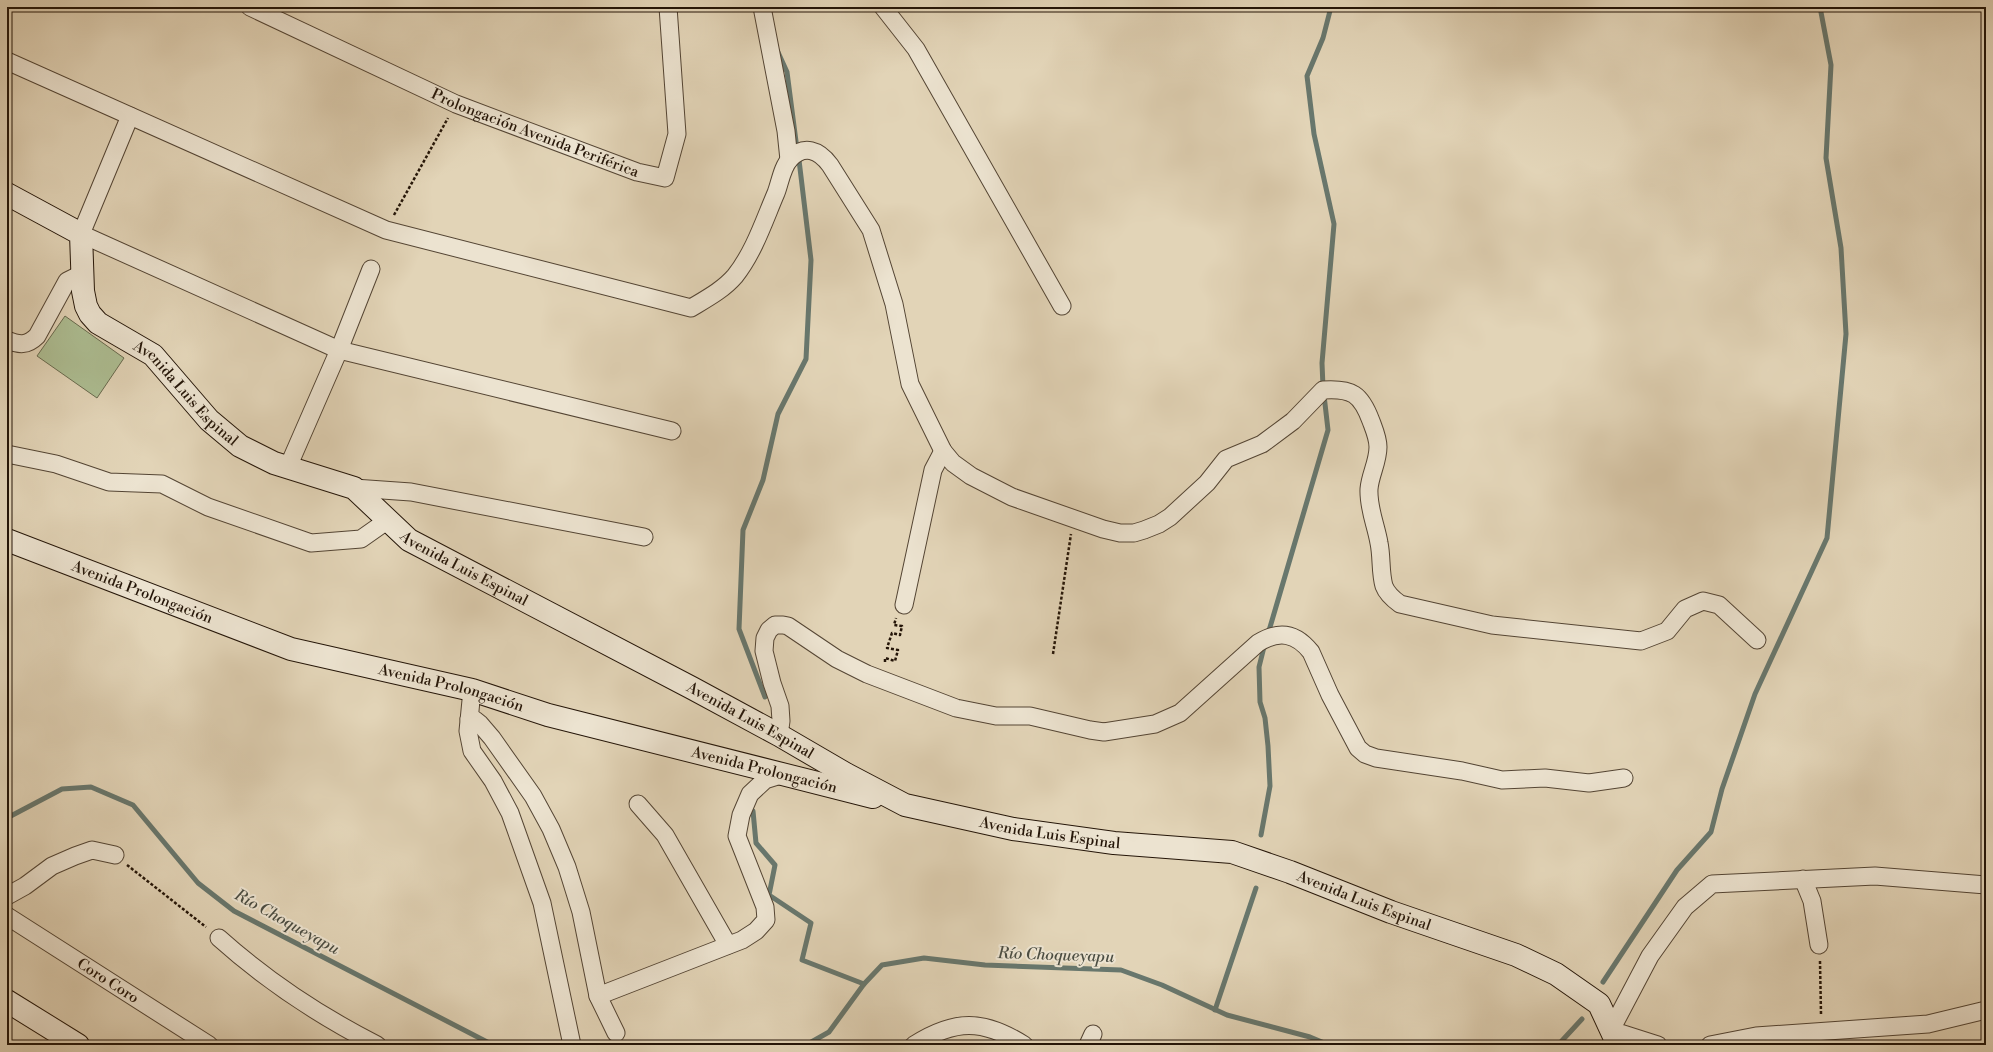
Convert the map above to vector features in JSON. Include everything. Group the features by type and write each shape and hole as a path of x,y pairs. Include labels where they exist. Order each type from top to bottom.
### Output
{"street":[{"name":"Prolongación Avenida Periférica","path":"250,7 456,104 637,172 665,178 677,134 668,7"},
{"path":"7,61 386,230 690,308 717,292 734,276 747,258 788,160 786,131 762,7"},
{"path":"883,7 916,49 1062,306"},
{"path":"81,234 130,116"},
{"path":"788,160 804,150 813,150 823,155 871,230 894,304 910,384 943,452 953,463 971,476 1012,497 1073,519 1120,533 1134,533 1159,524 1207,483 1226,459 1262,444 1292,421 1323,390 1337,389 1351,392 1365,405 1377,438 1377,458 1369,489 1370,503 1379,543 1384,585 1388,594 1400,604 1492,625 1641,641 1667,631 1686,609 1703,601 1719,604 1757,640"},
{"path":"7,194 81,234 339,350 672,431"},
{"name":"Avenida Luis Espinal","path":"81,234 82,274 86,306 98,323 153,355 210,420 240,446 274,463 354,488 410,540 779,735 846,774 905,805 1013,829 1114,843 1232,852 1290,872 1391,912 1516,955 1556,974 1599,1004 1615,1037"},
{"path":"288,467 339,350 371,269"},
{"path":"7,340 24,344 31,342 37,336 67,281 82,274"},
{"path":"904,605 933,470 943,452"},
{"path":"7,454 56,464 109,482 162,484 208,507 311,543 361,539 388,520"},
{"path":"354,488 412,492 644,538"},
{"name":"Avenida Prolongación","path":"7,540 291,649 472,690 548,715 781,775 905,805"},
{"path":"779,735 781,721 780,706 772,683 764,651 765,638 769,630 775,626 788,626 831,655 867,674 956,708 996,716 1030,716 1104,732 1156,724 1169,720 1180,713 1258,643 1267,638 1282,635 1292,636 1304,643 1311,652 1346,728 1358,748 1365,754 1376,758 1462,771 1502,780 1545,778 1588,783 1624,778"},
{"path":"472,690 468,731 472,751 493,781 510,813 542,903 572,1045"},
{"path":"469,719 475,720 480,724 492,738 533,796 551,829 567,868 581,912 598,996 616,1033"},
{"path":"598,996 742,940 756,931 766,920 765,907 737,836 741,814 750,794 765,780 781,775"},
{"path":"638,804 665,835 728,945"},
{"path":"7,896 25,886 52,866 74,856 92,850 115,855"},
{"path":"1658,1045 1615,1037 1650,956 1685,907 1704,889 1712,884 1875,876 1986,885"},
{"path":"1802,879 1812,902 1819,945"},
{"name":"Coro Coro","path":"7,916 209,1045"},
{"path":"219,938 243,960 293,996 328,1018 377,1045"},
{"path":"7,1001 78,1045"},
{"path":"1710,1045 1756,1036 1928,1024 1986,1010"},
{"path":"914,1045 937,1032 960,1025 983,1026 1010,1036 1024,1045"}],"path":[{"path":"386,230 456,104"},
{"path":"1053,654 1073,519"},
{"path":"890,665 884,661 885,658 895,661 898,650 887,648 892,633 900,635 902,626 894,625 896,615 904,616 904,605"},
{"path":"115,855 219,938"},
{"path":"1819,945 1821,1031"}],"green space":[{"path":"65,316 124,358 97,398 37,356"}],"waterway":[{"path":"1323,387 1322,363 1334,224 1314,134 1307,76 1323,38 1331,7"},
{"path":"1603,982 1677,870 1711,832 1722,789 1755,694 1827,538 1846,334 1841,248 1826,158 1831,65 1820,7"},
{"path":"777,50 787,72 797,149"},
{"path":"765,697 739,629 743,530 763,480 778,414 806,359 811,260 799,160"},
{"path":"1268,634 1328,430 1324,395"},
{"path":"1261,835 1270,786 1265,718 1260,702 1259,667 1265,643"},
{"name":"Río Choqueyapu","path":"7,818 62,789 91,787 133,805 198,883 234,911 493,1045"},
{"path":"753,811 756,843 775,865 769,895 811,923 802,960 864,984"},
{"path":"1215,1010 1256,888"},
{"name":"Río Choqueyapu","path":"806,1045 829,1032 864,984 882,965 924,958 985,965 1121,970 1162,985 1227,1015 1310,1037 1329,1045"},
{"path":"1558,1045 1582,1019"}]}
